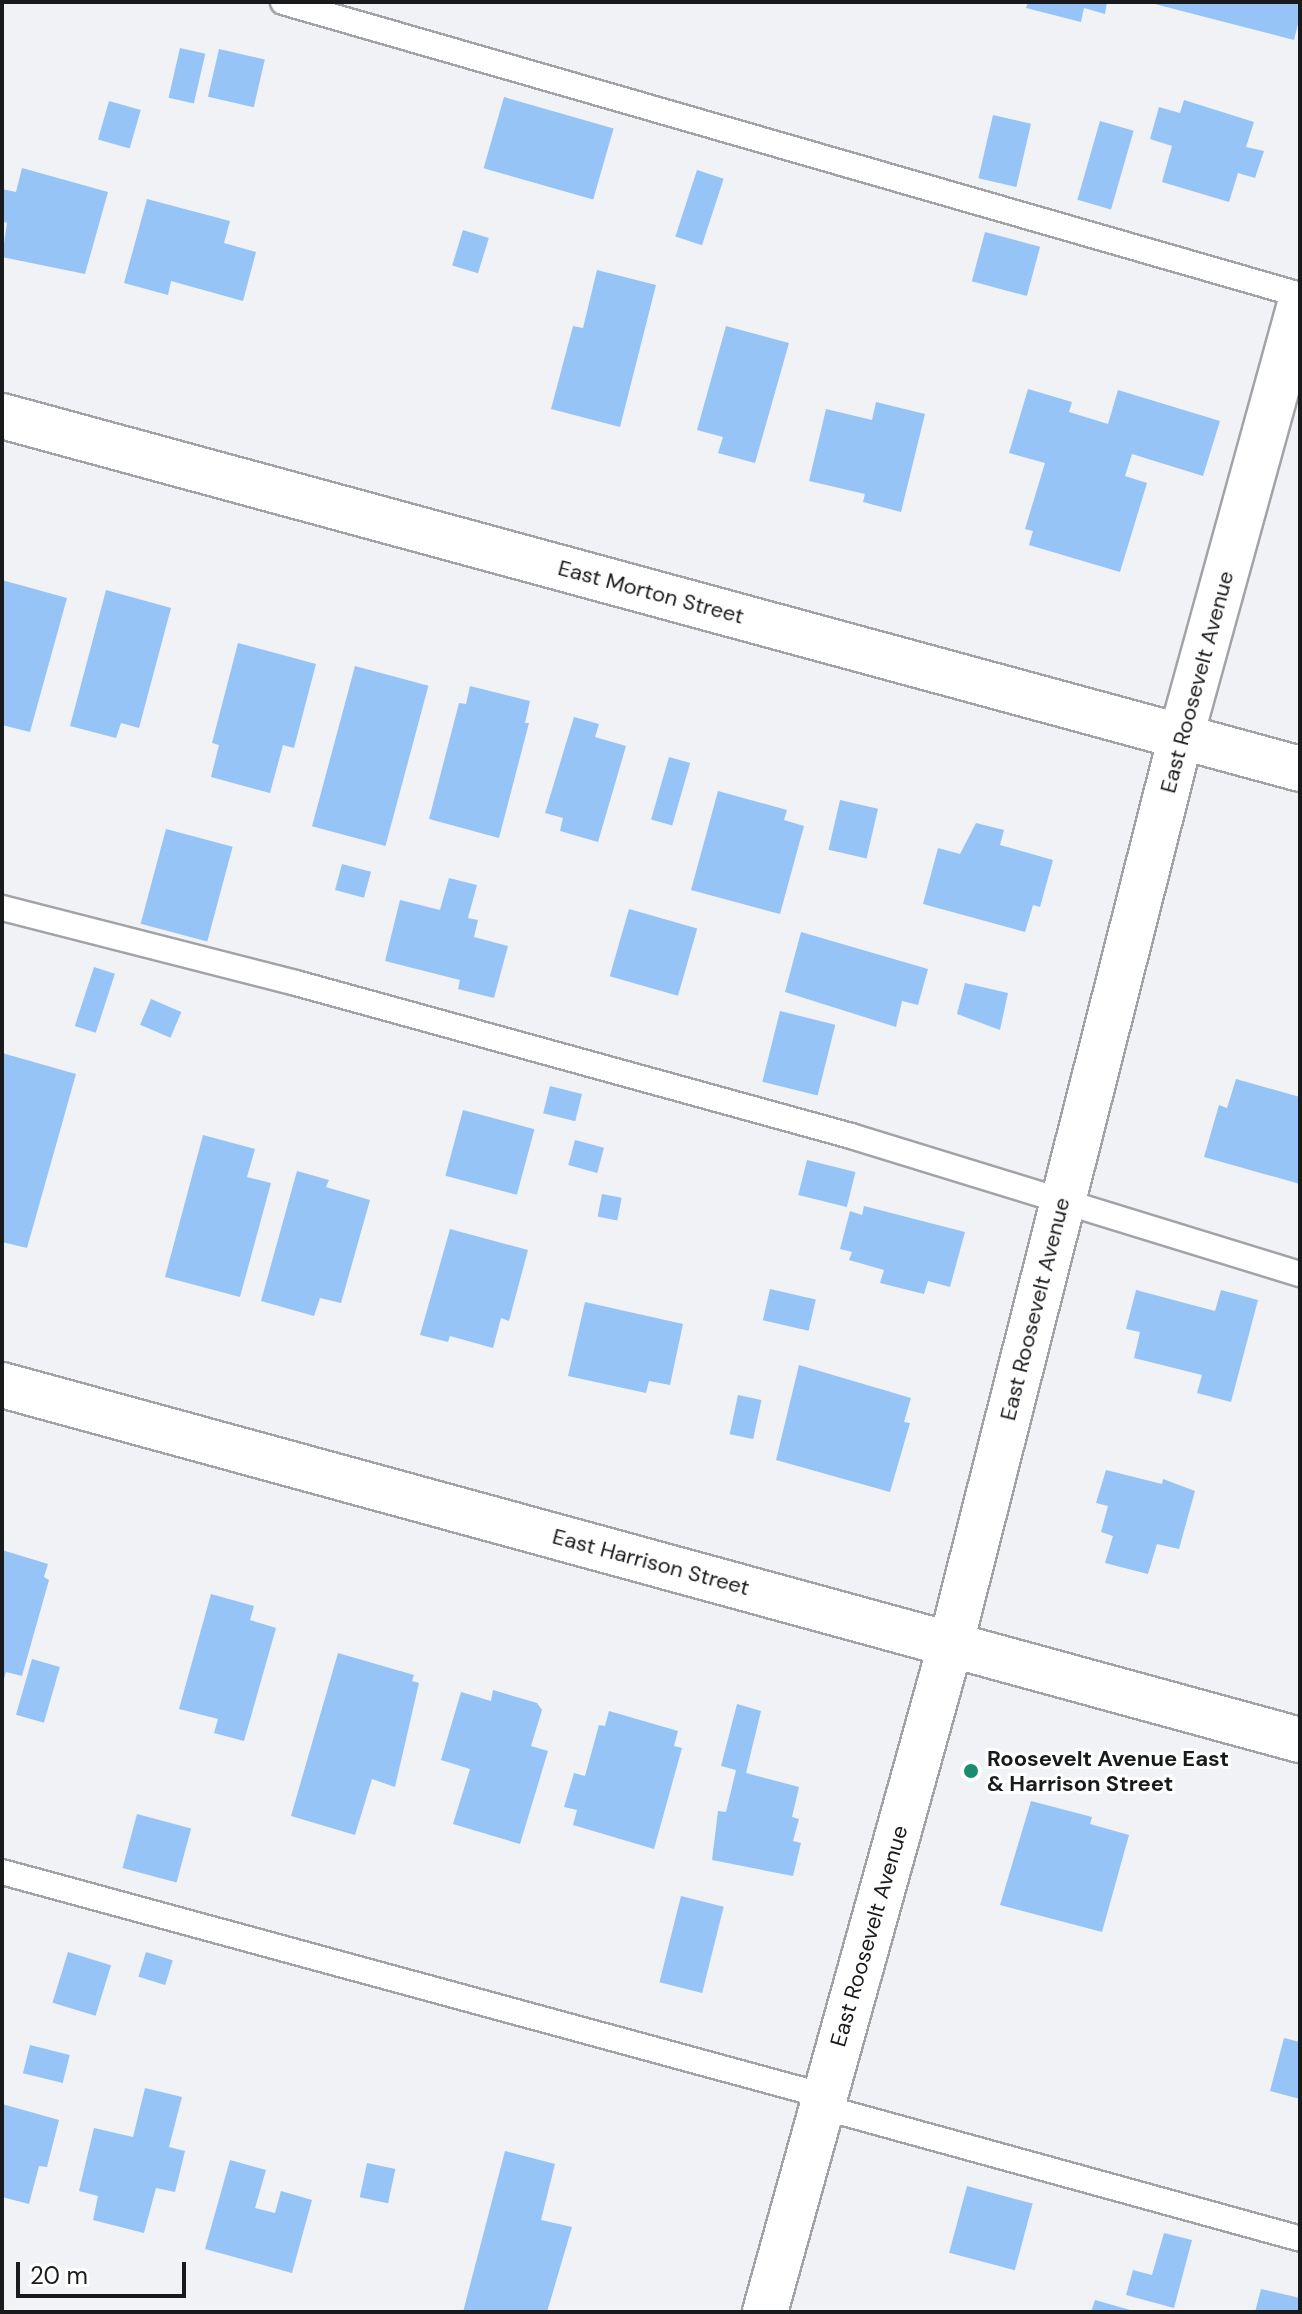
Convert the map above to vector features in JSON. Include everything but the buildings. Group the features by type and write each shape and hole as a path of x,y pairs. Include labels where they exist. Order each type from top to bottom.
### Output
{"street":[{"name":"East Roosevelt Avenue","path":"765,2312 951,1643 1181,736 1300,305"},
{"name":"East Morton Street","path":"2,416 1300,769"},
{"name":"East Harrison Street","path":"2,1385 1300,1740"}],"lane":[{"path":"283,2 1300,295"},
{"path":"2,908 296,983 1064,1198 1300,1274"},
{"path":"2,1872 824,2101 1300,2239"}],"place":[{"name":"Roosevelt Avenue East & Harrison Street","path":"971,1771"}]}
